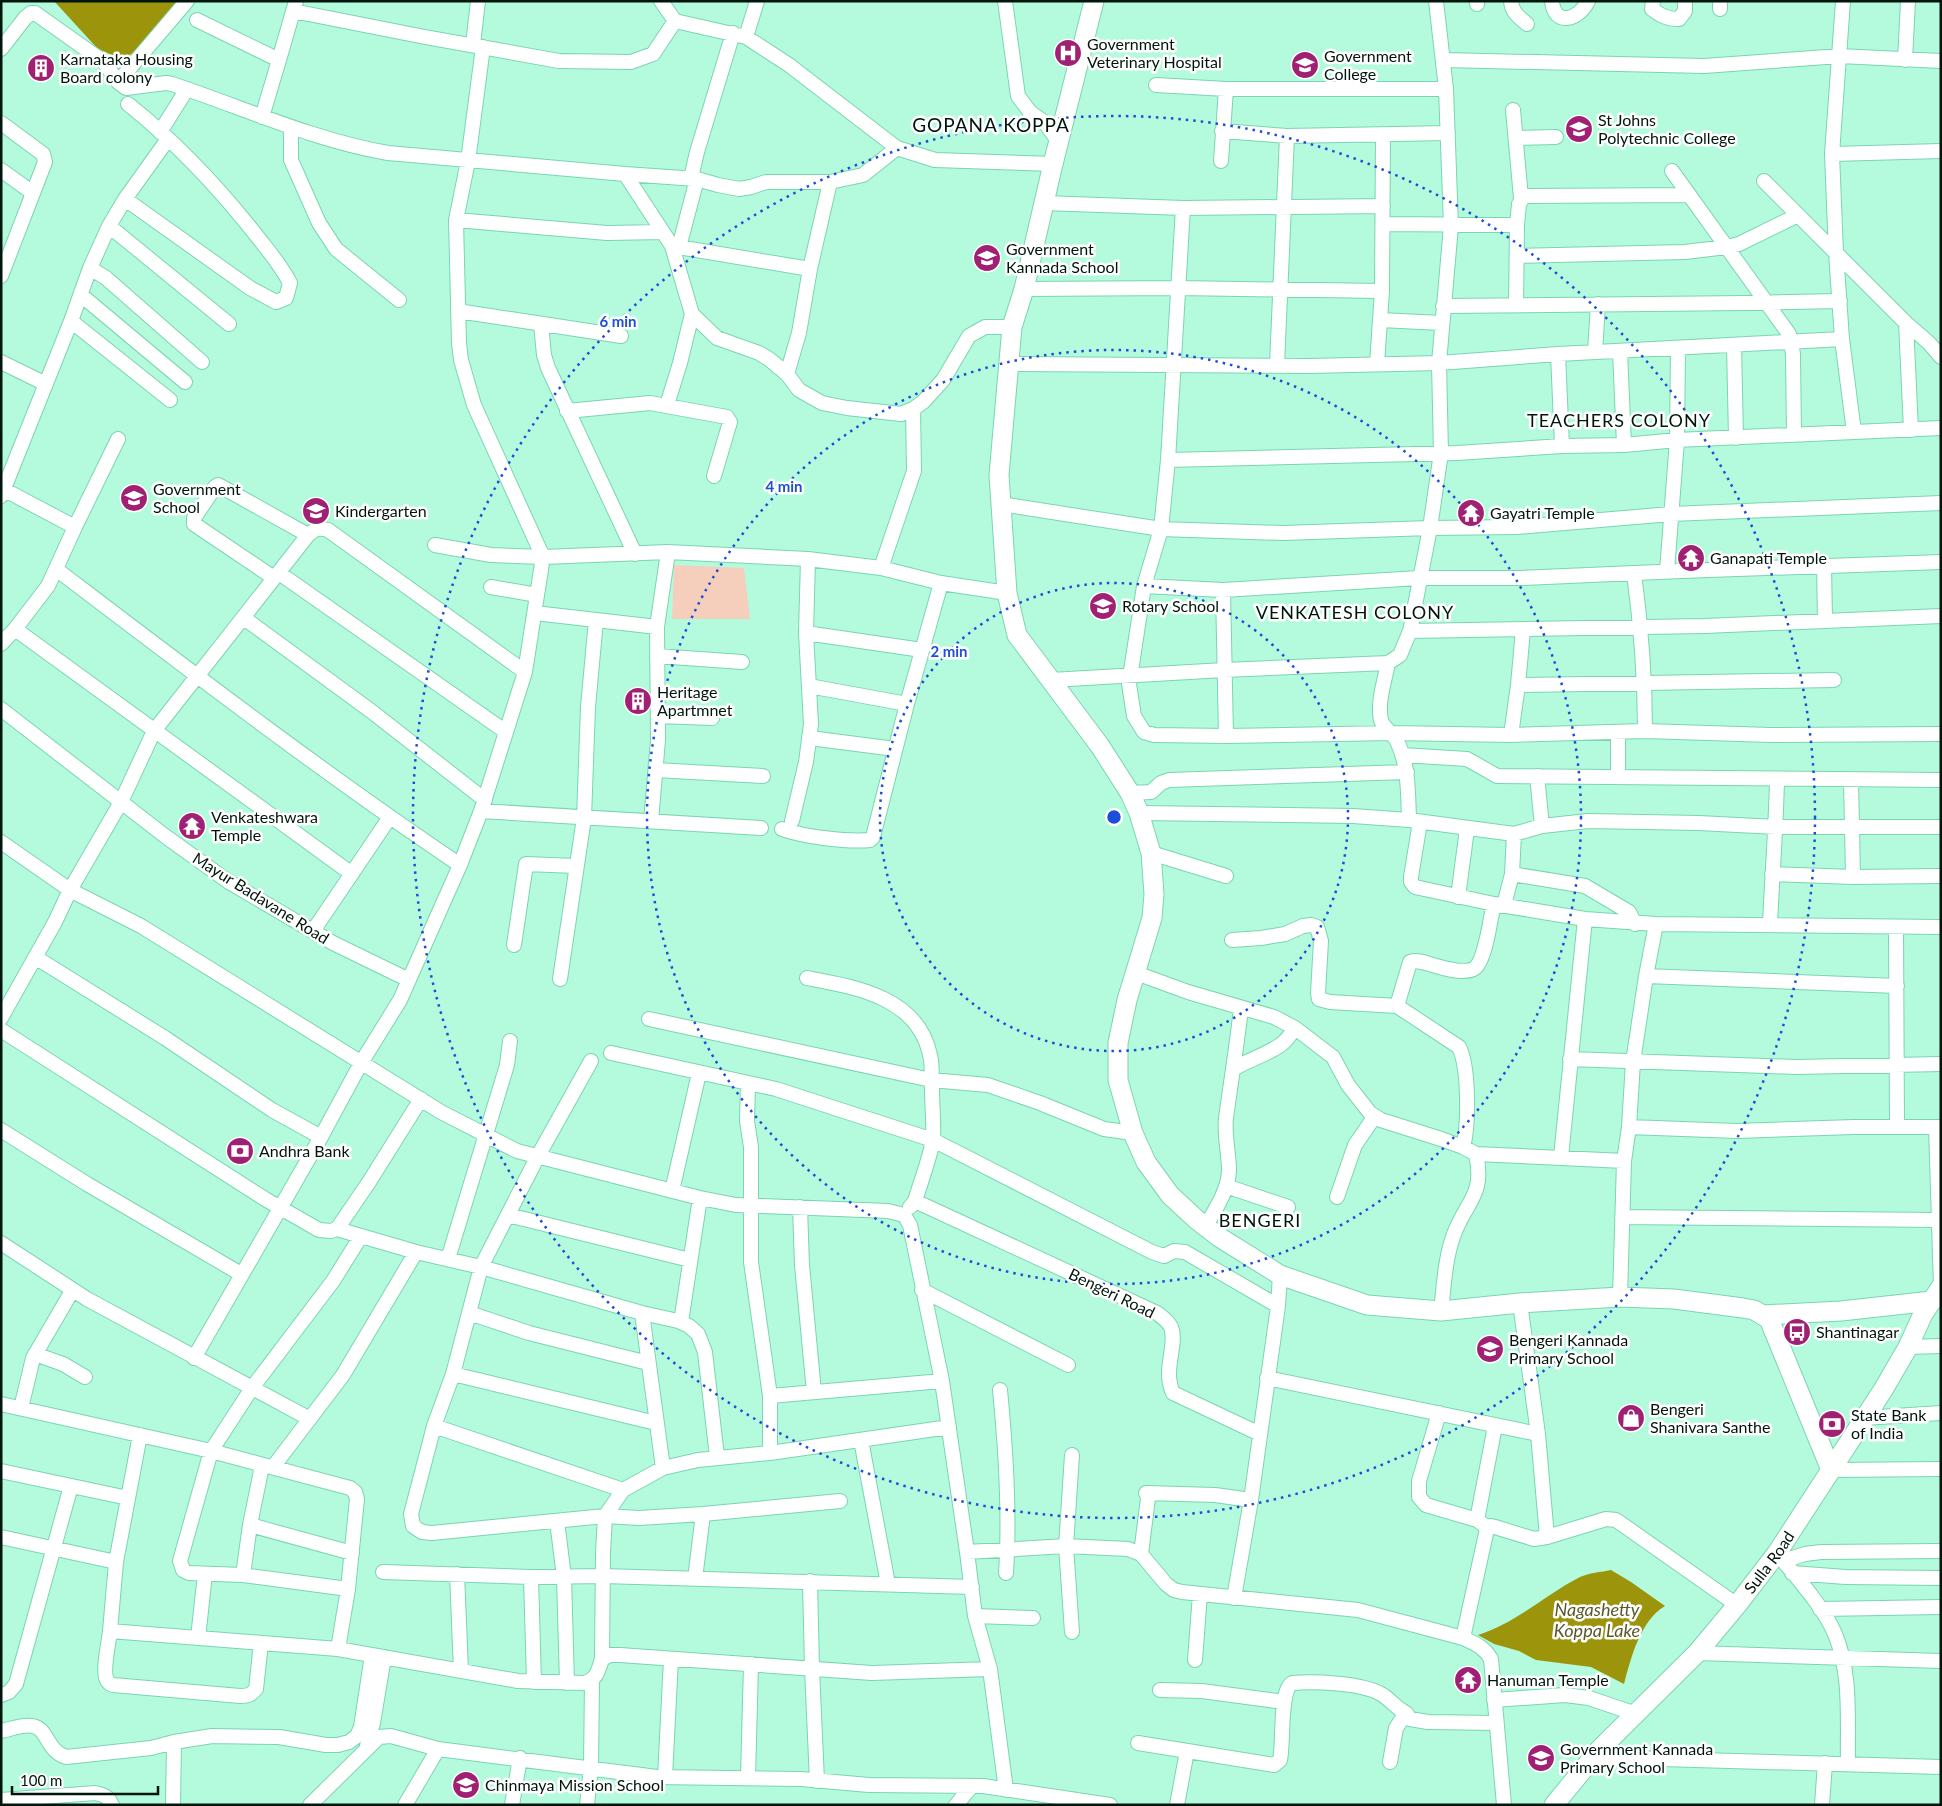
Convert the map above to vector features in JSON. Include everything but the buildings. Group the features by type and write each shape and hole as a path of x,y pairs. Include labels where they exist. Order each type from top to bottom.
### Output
{"main road":[{"path":"1094,1 1024,289 1012,327 999,475 1006,593 1017,635 1100,746 1130,793 1139,813 1151,854 1154,907 1120,1026 1118,1049 1118,1080 1133,1133 1146,1162 1170,1195 1205,1227 1280,1275 1367,1304 1441,1311 1520,1303 1620,1297 1706,1302 1754,1310 1769,1319 1831,1470"},
{"path":"1762,1315 1841,1310 1938,1290"},
{"name":"Sulla Road","path":"1554,1805 1593,1757 1697,1652 1780,1557 1831,1470 1883,1390 1938,1290"}],"street":[{"path":"118,82 187,1"},
{"path":"478,1 478,46 468,161 456,220 461,360 474,405 543,557 523,642 530,646"},
{"path":"662,1 675,21 739,35 789,65 897,148 935,160 1053,164"},
{"path":"675,247 694,178 697,152 739,35 756,1"},
{"path":"1005,1 1018,96 1030,112 1045,124 1059,142"},
{"path":"1051,680 1388,663 1400,655 1410,631 1430,528 1441,453 1439,363 1443,306 1450,258 1451,226 1446,89 1436,1"},
{"path":"1511,1 1511,8 1514,14 1527,24"},
{"path":"1552,1 1555,14 1567,18 1574,17 1581,12 1588,1"},
{"path":"1653,1 1652,9 1660,15 1673,19 1679,18 1685,11 1685,1"},
{"path":"1843,1 1832,154 1842,339 1854,432"},
{"path":"1905,60 1908,1"},
{"path":"262,117 295,6 425,37 559,61 631,62 653,54 675,21"},
{"path":"3,42 26,18 35,13 104,62 118,82 126,88 166,83 291,127 355,147 388,153 625,174 694,178 718,185 739,188 751,187 766,182 830,182 863,175 897,148"},
{"path":"197,20 279,60"},
{"path":"1444,60 1704,66 1840,56 1941,60"},
{"path":"1156,86 1226,89 1446,89"},
{"path":"75,527 2,491 71,322 90,268 109,226 164,136 187,89"},
{"path":"1221,161 1226,89"},
{"path":"125,199 250,288 276,302 286,298 290,283 282,267 246,221 204,173 128,104"},
{"path":"1513,110 1521,198 1517,225 1516,305"},
{"path":"1,123 45,157 2,271"},
{"path":"291,127 291,160 319,223 336,249 398,300"},
{"path":"1222,131 1287,136 1448,133"},
{"path":"1377,364 1382,290 1383,135"},
{"path":"1277,365 1287,136"},
{"path":"1516,138 1556,137"},
{"path":"1832,154 1941,151"},
{"path":"1,170 33,193"},
{"path":"1672,171 1788,334 1792,343 1794,434"},
{"path":"625,174 675,247 692,314 667,405"},
{"path":"1764,181 1906,323 1935,343 1941,357"},
{"path":"787,374 799,333 810,269 830,182"},
{"path":"1521,198 1538,194 1689,195"},
{"path":"1044,203 1183,208 1383,206"},
{"path":"1183,208 1168,460 1161,530 1144,586 1129,684 1134,716 1144,732 1154,735 1226,736 1391,732 1511,735 1645,731 1771,735 1941,734"},
{"path":"1518,256 1685,252 1727,247 1739,244 1798,215"},
{"path":"456,220 607,233 663,232"},
{"path":"1383,224 1517,225"},
{"path":"109,226 229,324"},
{"path":"675,247 810,269"},
{"path":"90,268 106,278 202,362"},
{"path":"1024,289 1382,290"},
{"path":"81,296 185,382"},
{"path":"1443,306 1765,303 1840,300"},
{"path":"1595,352 1598,304"},
{"path":"458,311 620,336"},
{"path":"692,314 717,338 759,353 787,374 799,390 822,403 847,408 901,414 923,402 943,380 969,336 985,327 1012,327"},
{"path":"1380,320 1442,322"},
{"path":"71,322 170,400"},
{"path":"1906,323 1911,430"},
{"path":"541,324 544,355 567,411 635,554"},
{"path":"1009,364 1277,365 1439,363 1558,354 1842,339"},
{"path":"1734,345 1736,438"},
{"path":"1668,572 1677,440 1678,348"},
{"path":"1620,351 1624,445"},
{"path":"1558,354 1562,446"},
{"path":"1,362 46,384"},
{"path":"567,411 650,403 727,417 730,419 730,422 714,476"},
{"path":"881,568 914,471 913,409"},
{"path":"1168,460 1441,453 1941,428"},
{"path":"1,644 48,586 118,439"},
{"path":"308,535 218,486 215,487 194,518 194,524 276,576 506,732"},
{"path":"1001,504 1161,530 1283,533 1517,527 1671,514 1941,503"},
{"path":"1,1018 55,922 70,890 121,802 154,731 308,535 321,528 328,530 525,672"},
{"path":"435,545 491,555 543,557 668,552 808,559 881,568 941,583 1006,593"},
{"path":"651,821 656,770 658,716 657,627 668,552"},
{"path":"808,559 806,633 811,724 810,738 806,762 787,825 797,835 858,841 870,840 877,823 895,749 941,583"},
{"path":"1144,586 1223,590 1419,578 1521,578 1941,562"},
{"path":"1824,566 1825,620"},
{"path":"56,569 196,676 390,817 460,865"},
{"path":"1634,573 1642,628 1645,731"},
{"path":"491,587 535,595"},
{"path":"1223,590 1226,736"},
{"path":"194,1358 321,1137 361,1063 400,1000 409,980 460,865 483,806 525,672 535,613 535,595"},
{"path":"535,613 657,627"},
{"path":"1410,631 1642,628 1941,616"},
{"path":"244,618 371,711 483,806 584,818 761,828"},
{"path":"560,979 584,818 588,707 596,620"},
{"path":"15,629 352,874"},
{"path":"1511,735 1523,630"},
{"path":"806,633 922,650"},
{"path":"657,656 742,662"},
{"path":"1388,663 1380,713 1382,722 1396,740 1407,772 1414,821 1411,877 1412,885 1420,889 1585,920 1635,924 1941,927"},
{"path":"1518,685 1834,680"},
{"path":"809,686 907,704"},
{"name":"Mayur Badavane Road","path":"1,709 121,802 229,882 313,931 409,980"},
{"path":"658,716 712,718"},
{"path":"1618,732 1618,776"},
{"path":"810,738 895,749"},
{"path":"1402,755 1467,759 1497,776 1941,780"},
{"path":"656,770 763,776"},
{"path":"1130,793 1151,792 1169,780 1407,772"},
{"path":"1538,776 1542,826"},
{"path":"1770,926 1777,780"},
{"path":"1851,780 1853,877"},
{"path":"1139,813 1301,815 1414,821 1514,834 1542,826 1588,821 1699,822 1776,827 1941,826"},
{"path":"313,931 390,817"},
{"path":"1458,897 1467,829"},
{"path":"1397,1006 1410,962 1417,961 1444,968 1463,970 1475,967 1512,874 1514,834"},
{"path":"1,842 70,890 140,926 420,1099 517,1151 700,1198 736,1205 888,1211 904,1215 910,1225 942,1381 975,1616 990,1669 1006,1790"},
{"path":"1151,854 1226,876"},
{"path":"514,945 526,864 576,866"},
{"path":"1512,874 1585,886 1629,912 1635,924"},
{"path":"1772,874 1853,877 1941,876"},
{"path":"1561,1157 1585,920"},
{"path":"1620,1297 1624,1161 1629,1127 1633,1062 1656,924"},
{"path":"1232,940 1285,934 1304,926 1317,927 1320,941 1319,999 1330,1002 1397,1006 1459,1047 1465,1066 1467,1133 1464,1147"},
{"path":"1896,927 1897,1127"},
{"path":"35,957 165,1038 272,1110 321,1137"},
{"path":"1136,973 1274,1017 1295,1028 1333,1057 1359,1101 1381,1120 1464,1147 1476,1154 1624,1161"},
{"path":"1646,976 1897,986"},
{"path":"807,978 858,988 894,1004 905,1012 925,1038 931,1056 933,1140 915,1201 904,1215"},
{"path":"1205,1227 1226,1186 1229,1167 1226,1119 1235,1068 1241,1008"},
{"path":"649,1019 931,1080 988,1085 1040,1102 1104,1129 1133,1133"},
{"path":"1235,1068 1281,1044 1295,1028"},
{"path":"1,1030 319,1230 337,1228 369,1182 420,1099"},
{"path":"451,1260 507,1065 510,1041"},
{"path":"611,1053 776,1089 933,1140 1152,1252 1164,1256 1174,1251 1185,1252 1278,1306"},
{"path":"1570,1059 1796,1067 1941,1064"},
{"path":"591,1061 478,1267 469,1313 453,1374 434,1426 411,1514 416,1529 432,1533 604,1516 640,1518 703,1514 840,1501"},
{"path":"672,1191 699,1073"},
{"path":"748,1083 747,1121 751,1147 751,1262 770,1396 770,1453"},
{"path":"1337,1197 1355,1145 1375,1116"},
{"path":"1629,1127 1737,1131 1938,1127 1938,1290"},
{"path":"1,1130 87,1184 241,1274"},
{"path":"1441,1311 1446,1267 1454,1234 1477,1190 1478,1166 1476,1154"},
{"path":"1226,1186 1288,1207"},
{"path":"680,1322 700,1198"},
{"name":"Bengeri Road","path":"915,1201 1157,1313 1165,1319 1170,1327 1172,1336 1168,1374 1169,1385 1173,1393 1260,1434"},
{"path":"800,1207 802,1265 814,1392"},
{"path":"508,1215 690,1260"},
{"path":"1622,1217 1939,1220"},
{"path":"337,1228 416,1252 680,1322 698,1334 706,1352 717,1457"},
{"path":"348,1589 243,1575 205,1574 183,1570 180,1561 211,1451 252,1388 333,1281 361,1236"},
{"path":"1,1243 72,1291 310,1419"},
{"path":"243,1575 250,1525 267,1466 310,1419 343,1375 416,1252"},
{"path":"1234,1598 1252,1500 1278,1306 1280,1275"},
{"path":"922,1290 1068,1365"},
{"path":"21,1408 35,1354 72,1291"},
{"path":"1520,1303 1538,1434 1547,1537"},
{"path":"469,1313 529,1333 648,1363"},
{"path":"642,1313 663,1468"},
{"path":"1908,1347 1941,1346"},
{"path":"35,1354 63,1364 86,1377"},
{"path":"453,1374 656,1423"},
{"path":"1267,1378 1538,1434"},
{"path":"770,1396 942,1381"},
{"path":"1000,1390 1006,1454 1006,1573"},
{"path":"1,1404 211,1451 350,1488 355,1492 357,1499 348,1589 338,1650"},
{"path":"1438,1413 1419,1481 1419,1498 1426,1505 1534,1539 1547,1537 1606,1519 1616,1520 1738,1605"},
{"path":"1864,1418 1941,1413"},
{"path":"434,1426 623,1490"},
{"path":"1464,1638 1486,1531 1483,1524 1495,1426"},
{"path":"110,1631 338,1650 518,1681 585,1683 592,1681 596,1676 602,1659 604,1516 623,1490 663,1468 698,1460 770,1453 949,1427"},
{"path":"140,1435 116,1562 105,1678 108,1683 113,1685 247,1696 256,1689 262,1643"},
{"path":"861,1440 888,1584"},
{"path":"1072,1455 1066,1546 1072,1632"},
{"path":"1831,1470 1941,1469"},
{"path":"1,1471 128,1498"},
{"path":"1,1695 9,1692 16,1684 71,1486"},
{"path":"1141,1554 1147,1495 1188,1493 1252,1500"},
{"path":"695,1579 703,1514"},
{"path":"557,1521 564,1577 568,1683"},
{"path":"250,1525 352,1553"},
{"path":"1,1537 116,1562"},
{"path":"967,1552 1066,1546 1120,1548 1141,1554 1158,1576 1174,1590 1358,1610 1464,1638 1485,1649 1491,1659 1504,1805"},
{"path":"1780,1557 1821,1552 1941,1551"},
{"path":"1780,1557 1820,1609 1834,1632 1846,1671 1848,1764"},
{"path":"384,1572 531,1577 603,1576 810,1581 972,1587"},
{"path":"1792,1573 1846,1577 1941,1578"},
{"path":"198,1638 205,1574"},
{"path":"457,1574 461,1671"},
{"path":"531,1577 534,1682"},
{"path":"810,1581 817,1781"},
{"path":"1195,1660 1200,1594"},
{"path":"1820,1609 1941,1607"},
{"path":"975,1616 1033,1618"},
{"path":"1697,1652 1941,1661"},
{"path":"602,1659 610,1655 620,1655 872,1673 990,1669"},
{"path":"1,1731 22,1727 37,1728 45,1736 51,1748 66,1757 151,1748 212,1736 279,1737 326,1745 338,1745 349,1742 357,1736 361,1728 378,1656"},
{"path":"366,1750 373,1723 378,1656"},
{"path":"665,1777 671,1659"},
{"path":"748,1778 751,1664"},
{"path":"587,1805 591,1767 592,1681"},
{"path":"1138,1743 1268,1765 1278,1763 1282,1751 1286,1690 1292,1683 1349,1685 1379,1692 1398,1709 1406,1713 1410,1719 1428,1722 1496,1723"},
{"path":"1160,1690 1202,1691 1284,1702"},
{"path":"1494,1700 1564,1695 1589,1698 1636,1714"},
{"path":"1390,1762 1396,1728 1406,1713"},
{"path":"310,1805 379,1737 385,1736 438,1749 665,1777 748,1778 869,1785 983,1786 1110,1805"},
{"path":"174,1742 174,1805"},
{"path":"405,1805 438,1749"},
{"path":"1176,1805 1187,1751"},
{"path":"1593,1757 1941,1767"},
{"path":"512,1805 520,1758"},
{"path":"1822,1805 1826,1763"},
{"path":"956,1805 971,1787"},
{"path":"1,1800 103,1794 109,1798 112,1805"}],"shaded area":[{"path":"674,565 744,568 750,619 672,619"}],"water":[{"path":"54,1 177,1 142,47 122,60 97,48"},
{"name":"Nagashetty Koppa Lake","path":"1611,1570 1665,1606 1656,1613 1643,1630 1633,1652 1624,1684 1591,1667 1536,1660 1519,1651 1494,1644 1478,1635 1518,1616 1580,1577"}],"place":[{"name":"Government Veterinary Hospital","path":"1068,53"},
{"name":"Government College","path":"1305,65"},
{"name":"Karnataka Housing Board colony","path":"41,68"},
{"name":"St Johns Polytechnic College","path":"1579,129"},
{"name":"Government Kannada School","path":"987,258"},
{"name":"Government School","path":"134,498"},
{"name":"Kindergarten","path":"316,511"},
{"name":"Gayatri Temple","path":"1471,513"},
{"name":"Ganapati Temple","path":"1691,558"},
{"name":"Rotary School","path":"1103,606"},
{"name":"Heritage Apartmnet","path":"638,701"},
{"name":"Venkateshwara Temple","path":"192,826"},
{"name":"Andhra Bank","path":"240,1151"},
{"name":"Shantinagar","path":"1797,1332"},
{"name":"Bengeri Kannada Primary School","path":"1490,1349"},
{"name":"Bengeri Shanivara Santhe","path":"1631,1418"},
{"name":"State Bank of India","path":"1832,1424"},
{"name":"Hanuman Temple","path":"1468,1680"},
{"name":"Government Kannada Primary School","path":"1541,1758"},
{"name":"Chinmaya Mission School","path":"466,1785"}],"district":[{"name":"GOPANA KOPPA","path":"991,125"},
{"name":"TEACHERS COLONY","path":"1619,421"},
{"name":"VENKATESH COLONY","path":"1355,613"},
{"name":"BENGERI","path":"1260,1221"}]}
